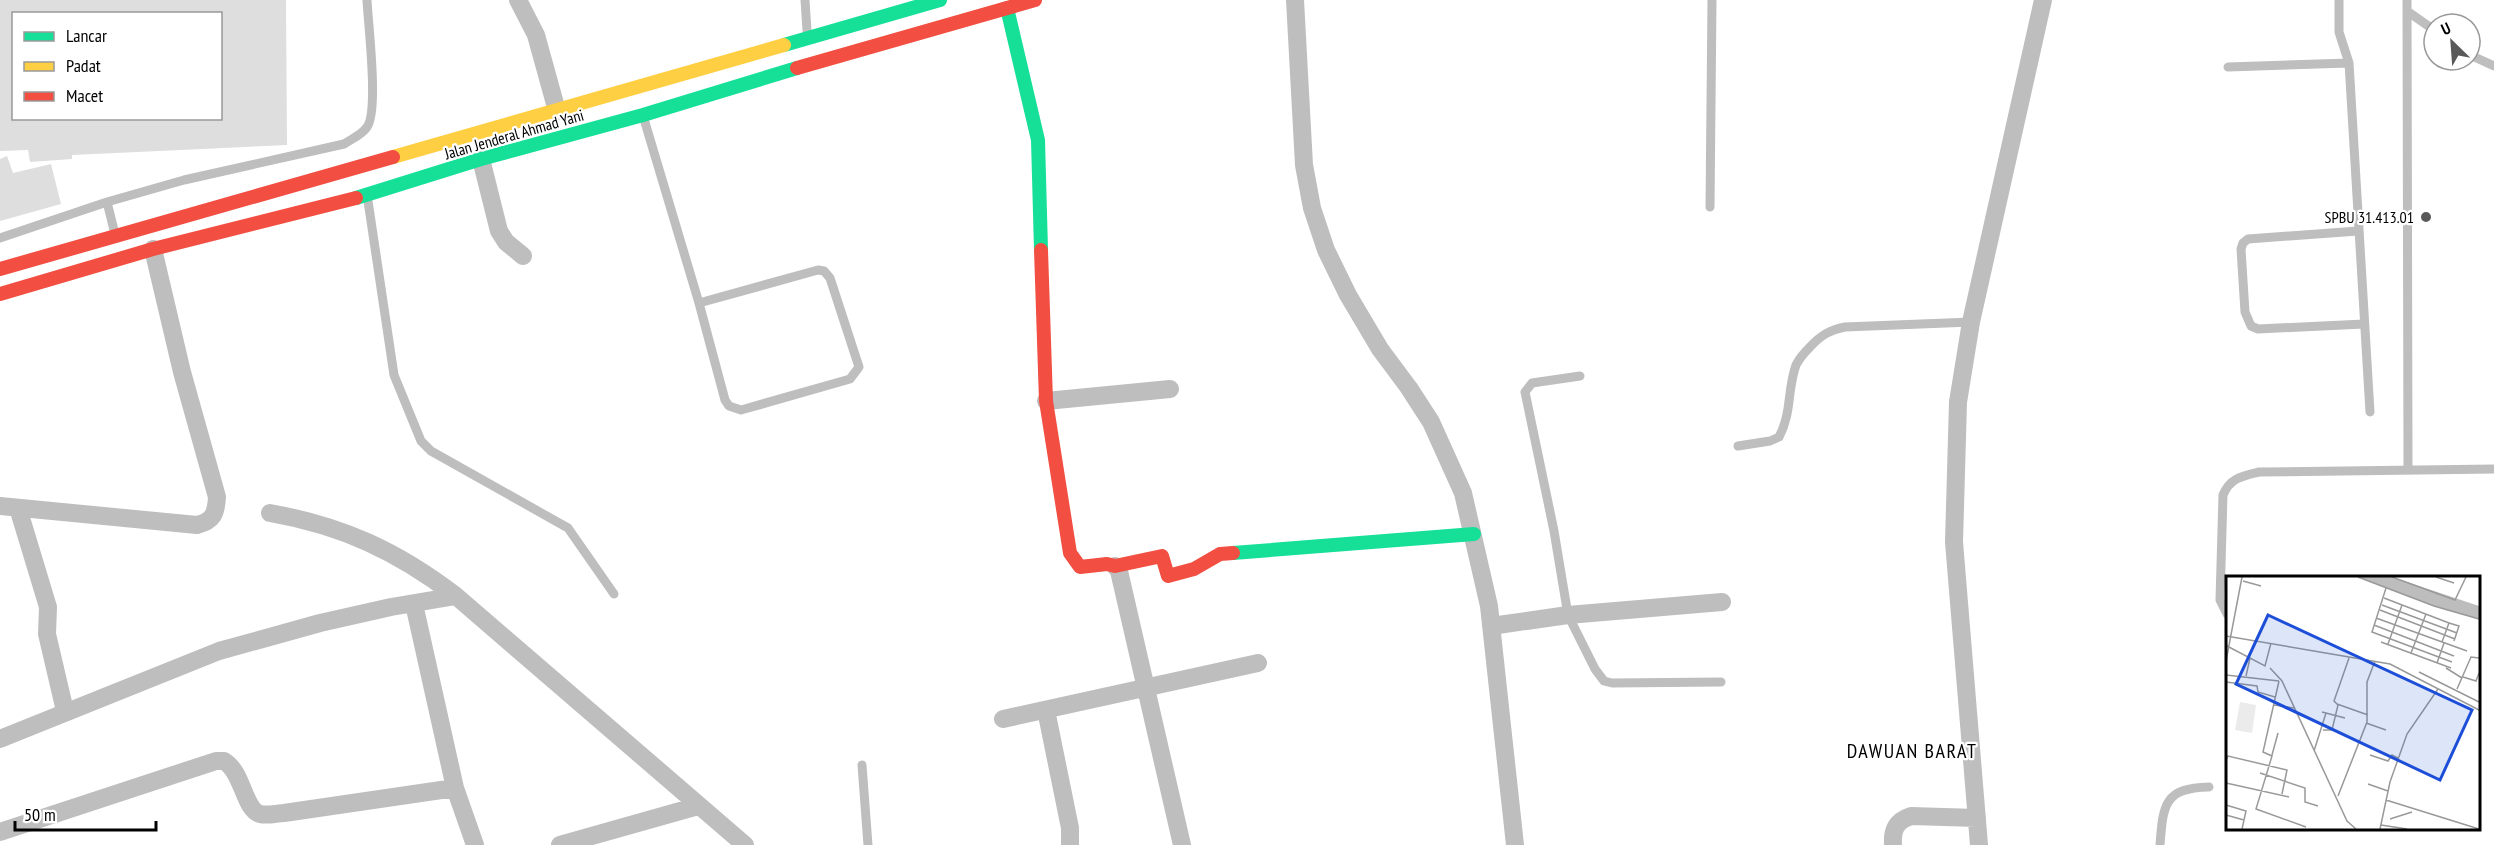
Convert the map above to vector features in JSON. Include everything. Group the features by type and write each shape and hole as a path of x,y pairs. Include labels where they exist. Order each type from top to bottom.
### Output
{"main road":[{"name":"Jalan Jenderal Ahmad Yani","path":"0,294 153,249 367,195 481,159 807,39 938,0"},
{"name":"Jalan Jenderal Ahmad Yani","path":"0,269 557,111 640,101 818,61 1035,0"},
{"path":"1007,8 1038,140 1046,401 1070,553 1075,563 1080,567 1107,564 1115,566 1162,556 1168,576 1194,569 1220,554 1474,534"}],"street":[{"path":"518,0 536,35 557,111"},
{"path":"1295,0 1304,165 1312,208 1326,250 1348,295 1380,349 1431,422 1463,493 1474,534 1491,626 1515,845"},
{"path":"1979,845 1954,542 1958,402 1971,322 2043,0"},
{"path":"481,159 499,231 506,243 523,256"},
{"path":"65,711 47,634 48,607 9,507 197,525 208,522 213,517 217,497 182,372 153,249"},
{"path":"1046,401 1170,389"},
{"path":"270,513 300,518 369,541 425,573 456,596 745,845"},
{"path":"1115,566 1119,571 1148,688 1182,845"},
{"path":"0,739 219,651 320,623 456,596"},
{"path":"1491,626 1568,615 1722,602"},
{"path":"414,604 455,788 475,845"},
{"path":"1003,719 1258,663"},
{"path":"1046,710 1070,828 1070,845"},
{"path":"0,832 216,761 224,761 235,769 252,810 259,814 284,813 455,788"},
{"path":"560,845 698,806"},
{"path":"1893,845 1895,828 1901,820 1911,816 1977,818"}],"lane":[{"path":"0,238 107,202 184,180 344,144 357,136 368,127 372,114 366,0"},
{"path":"805,0 807,39"},
{"path":"1710,207 1712,0"},
{"path":"2339,0 2339,32 2349,63 2370,412"},
{"path":"2407,0 2408,470"},
{"path":"2407,11 2422,22"},
{"path":"2228,67 2349,63"},
{"path":"640,101 725,400 733,408 741,410 850,379 857,372 859,367 830,278 824,271 818,270 699,303"},
{"path":"367,195 392,368 421,441 431,451 568,528 614,594"},
{"path":"107,202 123,259"},
{"path":"2358,231 2248,239 2243,243 2241,249 2247,320 2251,326 2258,328 2364,324"},
{"path":"1738,446 1770,441 1779,437 1789,413 1792,379 1797,363 1820,336 1830,330 1845,327 1971,322"},
{"path":"1580,376 1532,383 1525,392 1554,531 1568,615 1595,669 1604,681 1612,683 1721,682"},
{"path":"2226,612 2220,600 2223,495 2227,484 2241,476 2259,472 2494,470"},
{"path":"862,765 868,845"},
{"path":"2160,845 2162,818 2174,794 2187,787 2209,787"}],"building":[{"path":"0,0 286,0 287,145 72,155 72,159 30,162 28,150 0,151"},
{"path":"7,156 13,173 51,164 61,204 0,221 0,159"}],"traffic: fast":[{"path":"784,45 940,0"},
{"path":"1007,8 1038,140 1041,250"},
{"path":"356,198 481,159 643,115 797,68"},
{"path":"1233,553 1474,534"}],"traffic: slow":[{"path":"393,157 784,45"}],"traffic: jam":[{"path":"797,68 1035,0"},
{"path":"0,269 393,157"},
{"path":"0,294 153,249 356,198"},
{"path":"1041,250 1046,401 1070,553 1080,567 1107,564 1115,566 1162,556 1168,576 1194,569 1220,554 1233,553"}],"place":[{"name":"SPBU 31.413.01","path":"2426,217"}],"district":[{"name":"DAWUAN BARAT","path":"1912,751"}]}
